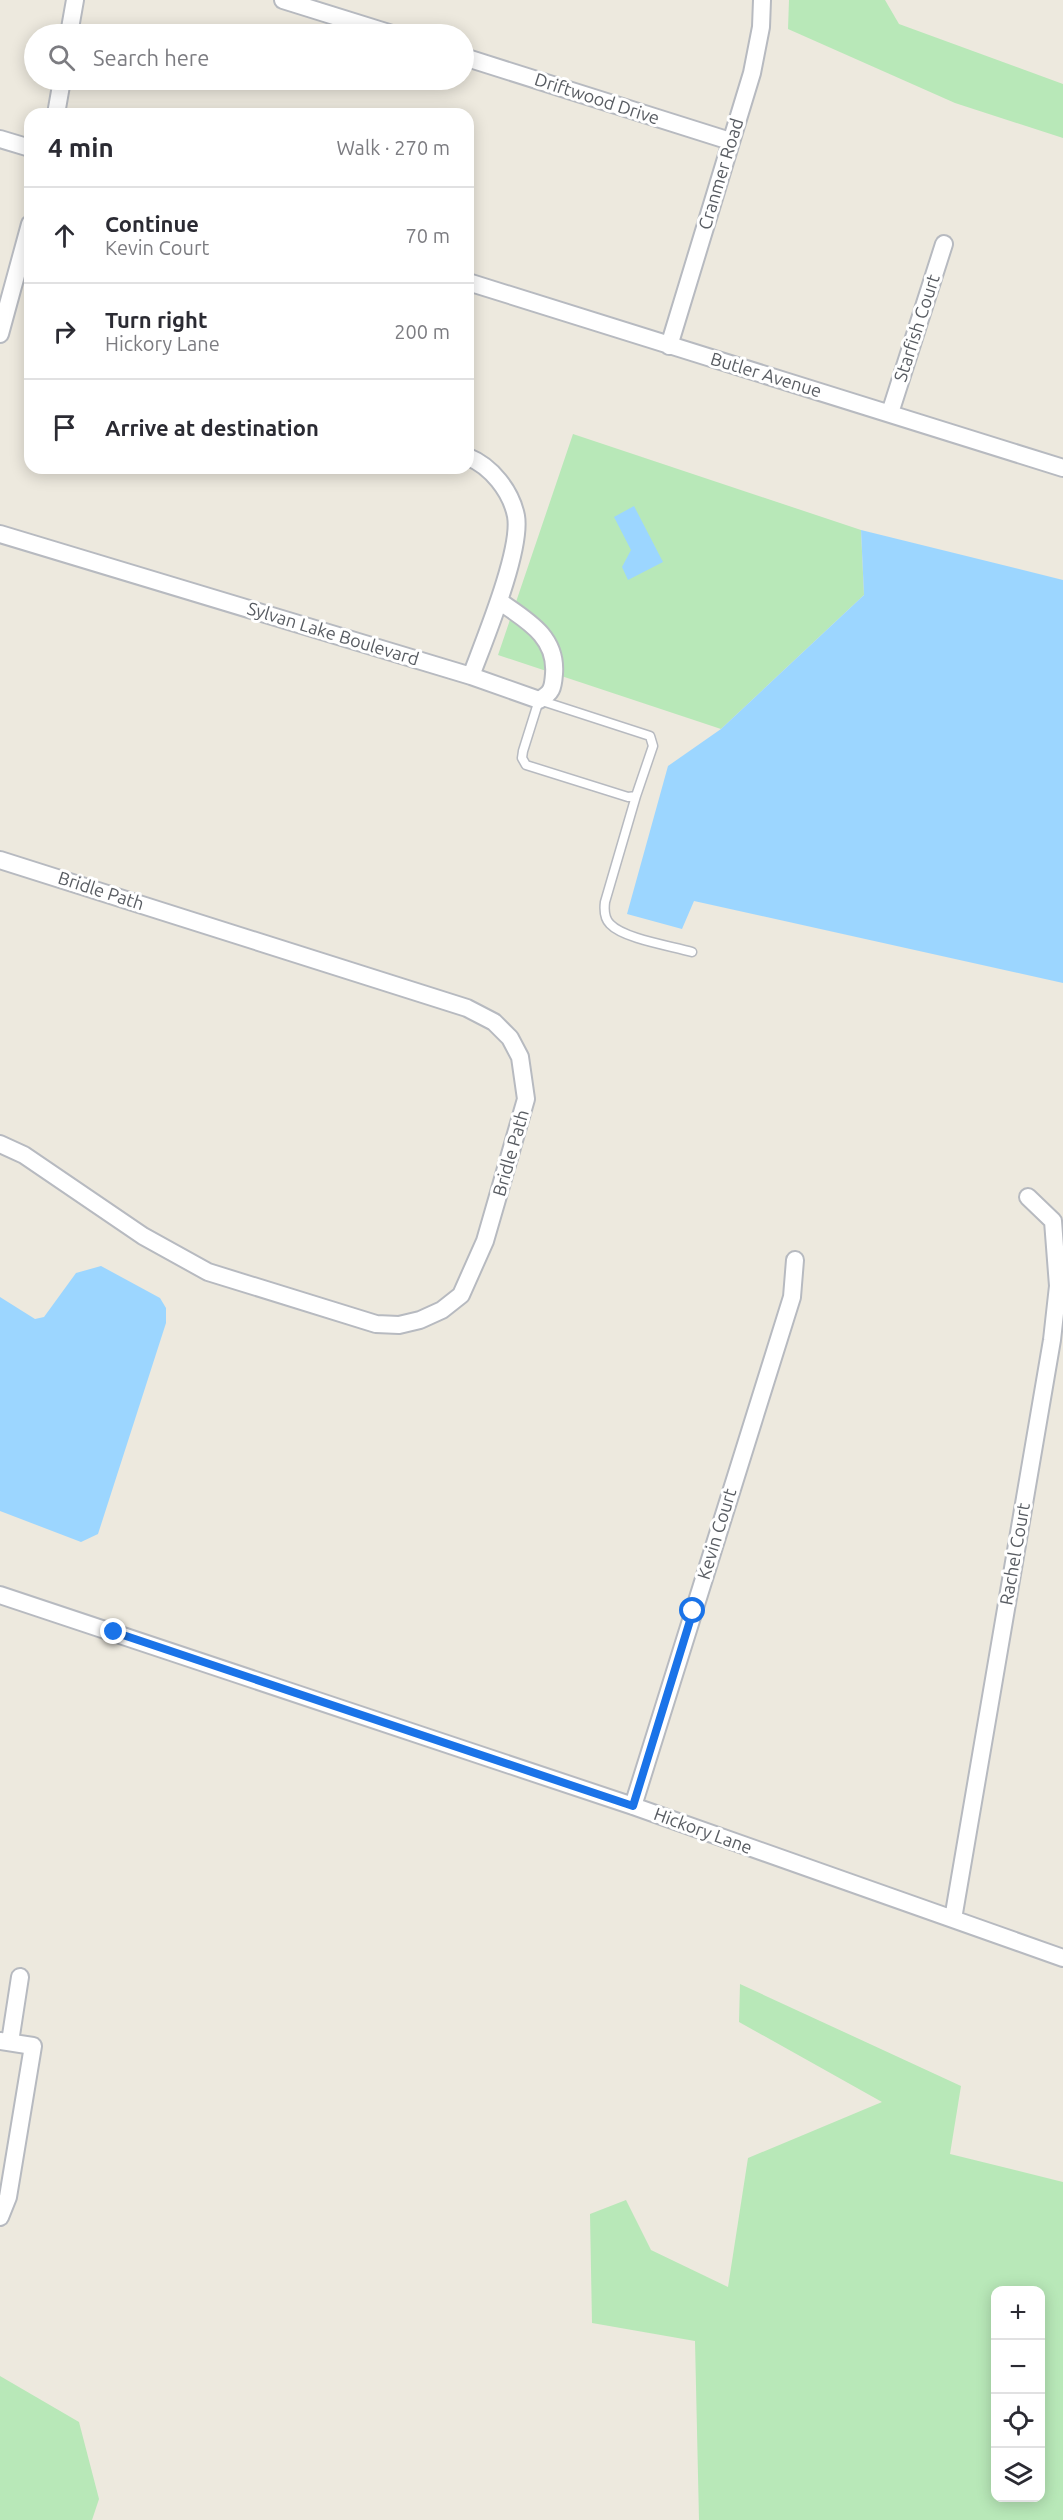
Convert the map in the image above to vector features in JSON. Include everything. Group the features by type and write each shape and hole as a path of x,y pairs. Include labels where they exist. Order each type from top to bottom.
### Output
{"street":[{"path":"71,24 75,0"},
{"path":"283,0 360,24"},
{"name":"Cranmer Road","path":"669,346 752,73 761,27 762,0"},
{"name":"Driftwood Drive","path":"474,60 730,141"},
{"path":"57,108 60,90"},
{"path":"0,139 24,146"},
{"name":"Starfish Court","path":"890,413 944,244"},
{"path":"0,334 24,246"},
{"name":"Butler Avenue","path":"474,284 1063,468"},
{"path":"471,676 512,556 516,516 500,480 474,459"},
{"name":"Sylvan Lake Boulevard","path":"0,534 471,676 539,699"},
{"path":"498,601 540,630 554,653 554,687 549,694 539,699"},
{"name":"Bridle Path","path":"0,860 467,1008 494,1022 510,1038 520,1058 526,1099 485,1241 461,1295 442,1310 399,1325 376,1324 208,1272 143,1236 24,1155 0,1144"},
{"name":"Rachel Court","path":"953,1919 1052,1340 1058,1286 1053,1221 1028,1197"},
{"name":"Kevin Court","path":"633,1806 792,1297 795,1260"},
{"name":"Hickory Lane","path":"0,1594 633,1806 1063,1958"},
{"path":"0,2217 8,2197 33,2046 5,2042 20,1977"}],"lane":[{"path":"636,796 628,797 526,765 522,758 523,751 539,699 650,736 653,746 605,902 606,918 610,924 627,934 692,952"}],"green space":[{"path":"789,0 885,0 899,24 1063,84 1063,138 955,103 788,29"},
{"path":"573,434 861,530 864,595 721,729 498,655"},
{"path":"740,1984 961,2086 950,2154 1063,2182 1063,2520 699,2520 695,2341 592,2323 590,2214 626,2200 651,2250 728,2287 748,2158 882,2102 739,2022"},
{"path":"0,2376 79,2422 99,2499 92,2520 0,2520"}],"water":[{"path":"634,506 663,562 628,580 622,567 631,550 614,517"},
{"path":"861,530 1063,580 1063,983 694,901 682,929 627,914 668,766 721,729 864,595"},
{"path":"101,1266 160,1298 166,1308 166,1323 98,1534 81,1542 0,1511 0,1297 35,1319 44,1317 76,1273"}],"route":[{"path":"114,1632 633,1806 693,1611"}]}
